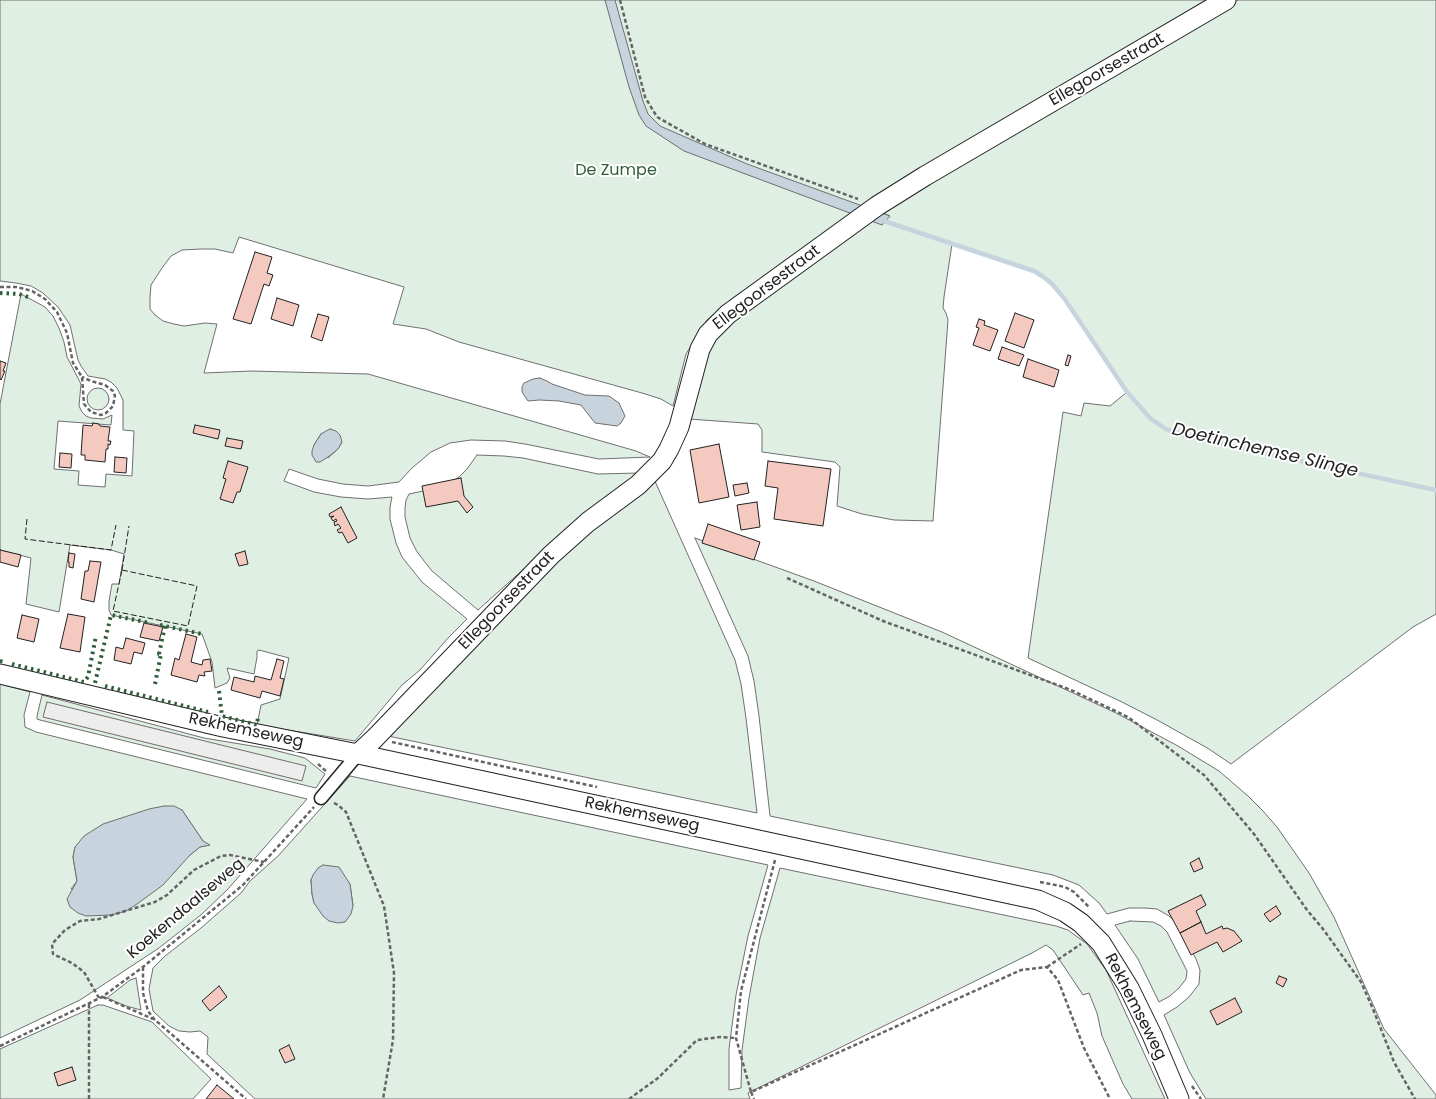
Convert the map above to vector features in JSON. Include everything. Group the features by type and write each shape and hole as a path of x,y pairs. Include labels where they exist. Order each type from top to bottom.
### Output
{"street":[{"name":"Ellegoorsestraat","path":"358,754 551,555 588,522 638,485 662,461 679,427 700,349 708,334 728,314 877,206 1226,0"},
{"name":"Rekhemseweg","path":"0,674 222,727 358,754 1038,900 1066,912 1094,934 1101,942 1129,988 1152,1034 1179,1099"},
{"path":"321,798 358,754"}],"path":[{"path":"620,0 645,97 657,118 706,144 877,206"},
{"path":"0,287 16,287 32,291 45,299 57,312 67,333 73,363 82,377 83,398 87,409 96,414 106,413 113,406 115,396 113,391 105,385 82,377"},
{"path":"787,578 883,621 1071,690 1128,717 1204,775 1254,834 1302,903 1361,982 1394,1062 1415,1099"},
{"path":"321,798 338,805 346,812 384,906 394,973 393,1040 383,1099"},
{"name":"Koekendaalseweg","path":"0,1046 100,998 143,967 243,885 321,798"},
{"path":"754,1099 736,1038 742,991 778,845"},
{"path":"154,1019 100,998 84,972 72,963 53,954 52,944 65,930 80,921 99,919 155,902 167,895 194,870 221,856 230,855 264,862"},
{"path":"751,1092 1021,970 1047,967 1094,934"},
{"path":"143,967 143,993 148,1011 154,1019 246,1099"},
{"path":"1047,967 1058,980 1084,1048 1110,1099"},
{"path":"89,1003 89,1099"},
{"path":"629,1099 658,1078 698,1040 720,1037 736,1038"}],"green space":[{"name":"De Zumpe","path":"0,0 1206,0 852,213 733,298 707,320 686,354 673,406 661,399 642,393 459,342 426,329 393,324 404,287 239,237 233,253 215,249 201,249 182,250 171,256 151,285 150,309 163,321 174,324 184,326 205,323 217,324 204,373 251,371 368,374 636,451 650,457 599,459 505,441 471,440 450,443 431,452 399,482 368,486 343,484 318,479 289,469 284,481 314,492 368,499 392,497 390,519 396,543 402,557 422,582 467,619 420,670 402,685 355,741 257,725 261,705 280,699 289,658 259,650 257,651 254,674 227,668 230,678 227,683 215,688 212,662 202,634 111,615 109,601 112,584 119,584 124,554 111,550 70,545 59,612 26,604 31,558 0,550 0,404 21,294 45,307 53,316 64,342 67,357 81,384 79,406 82,412 91,418 103,419 112,415 111,425 58,421 54,469 79,471 78,485 105,487 106,474 132,476 134,431 123,430 123,400 117,388 105,379 88,376 81,366 70,325 58,307 43,293 31,286 0,281","holes":["321,434 342,442 338,449 328,458 314,445"]},
{"path":"1238,0 1436,0 1436,614 1413,627 1231,764 1209,749 1159,721 1028,658 1063,412 1081,416 1084,403 1110,406 1127,392 1064,298 1045,278 1034,271 952,244 943,308 948,320 933,521 894,520 862,514 837,506 840,467 835,462 762,452 762,430 758,424 689,419 697,382 716,331 871,220 890,216 883,213 908,195"},
{"path":"98,388 106,391 109,399 106,407 98,410 90,407 87,399 90,391"},
{"path":"477,455 523,458 598,474 639,473 545,550 478,610 432,571 424,561 410,538 405,517 406,500 409,494 448,484 467,469"},
{"path":"654,479 735,660 746,718 757,813 388,736 584,530"},
{"path":"695,538 814,581 942,632 1116,713 1178,746 1219,771 1263,811 1277,827 1309,873 1334,917 1384,1029 1436,1095 1436,1099 1206,1099 1190,1073 1164,1015 1189,997 1199,984 1200,970 1178,924 1169,916 1157,909 1145,908 1129,908 1107,914 1099,903 1079,885 1053,875 770,816 759,716 748,656"},
{"path":"0,684 30,692 24,715 25,727 36,732 307,799 228,889 202,914 159,948 80,1000 0,1038","holes":["182,810 203,841 209,845 200,847 181,863 174,873 71,889 77,881 73,857 75,847"]},
{"path":"42,695 204,738 270,749 305,758 325,774 316,788 40,720 37,719 37,716"},
{"path":"350,776 768,865 748,936 736,995 729,1049 729,1090 741,1088 742,1050 749,998 760,938 780,868 1056,926 1068,930 1087,944 1106,970 1165,1099 1132,1099 1123,1084 1102,1036 1097,1013 1089,993 1083,995 1053,950 1046,945 748,1093 750,1099 255,1099 207,1054 208,1037 200,1031 179,1031 169,1026 153,1011 149,989 153,968 241,893 250,881 278,856","holes":["311,880 350,884 353,906 314,903"]},
{"path":"1130,921 1153,922 1161,926 1167,932 1187,971 1186,979 1179,988 1159,1002 1138,959 1115,925"},
{"path":"136,978 141,1010 107,998 130,980"},
{"path":"98,1005 103,1005 152,1022 211,1079 193,1099 0,1099 0,1049"}],"shaded area":[{"path":"605,0 615,0 643,101 648,114 660,126 747,164 890,216 882,225 684,151 646,126 639,115 629,87"},
{"path":"540,378 585,395 609,396 619,403 625,416 617,426 595,423 581,405 559,401 528,401 522,392 524,383"},
{"path":"330,429 340,435 342,442 338,449 328,457 320,462 316,462 312,455 314,445 321,434"},
{"path":"47,702 306,766 302,781 43,717"},
{"path":"164,806 174,806 182,810 203,841 210,845 200,847 190,855 163,885 126,911 111,915 86,916 70,907 67,899 77,881 73,857 75,847 84,836 103,824"},
{"path":"323,865 339,867 350,884 353,906 351,914 345,922 329,921 314,903 311,880 318,868"}],"building":[{"path":"255,252 272,257 267,273 273,275 269,286 264,284 251,324 233,319"},
{"path":"277,298 299,305 293,326 271,319"},
{"path":"1015,313 1034,320 1024,348 1005,341"},
{"path":"318,314 329,317 322,341 311,337"},
{"path":"979,319 985,321 984,325 998,330 990,351 973,345 979,328 976,327"},
{"path":"1002,347 1024,355 1019,366 998,359"},
{"path":"1068,355 1071,356 1068,366 1065,365"},
{"path":"1028,359 1059,370 1054,387 1023,377"},
{"path":"0,361 6,363 1,380 0,379"},
{"path":"93,423 110,427 108,441 111,441 110,445 108,444 108,449 106,449 105,462 85,460 85,455 81,455 83,425 92,426"},
{"path":"195,425 220,430 218,439 193,433"},
{"path":"227,438 243,441 241,449 225,446"},
{"path":"719,444 729,497 699,503 690,450"},
{"path":"60,453 72,454 71,468 59,467"},
{"path":"115,457 127,458 126,473 114,472"},
{"path":"228,461 248,467 240,492 237,492 233,503 220,499 226,479 223,478"},
{"path":"768,461 831,469 823,526 774,519 778,488 765,486"},
{"path":"461,478 464,496 473,507 467,513 458,501 426,507 422,486"},
{"path":"747,483 749,493 735,496 733,485"},
{"path":"757,502 760,527 741,530 737,505"},
{"path":"341,507 357,538 348,543 342,532 339,533 337,530 341,528 338,524 335,526 334,522 337,521 336,519 333,521 331,518 334,516 330,517 329,514"},
{"path":"708,524 760,542 754,560 702,543"},
{"path":"0,550 21,555 18,567 0,562"},
{"path":"245,551 248,564 239,566 235,554"},
{"path":"69,553 75,554 73,568 69,567"},
{"path":"90,561 101,562 94,602 81,599 85,571 88,571"},
{"path":"68,614 85,617 80,652 60,648"},
{"path":"22,615 39,619 34,642 17,638"},
{"path":"144,623 163,627 159,641 140,637"},
{"path":"186,634 197,637 191,662 202,665 203,660 210,659 212,671 204,672 205,676 199,675 197,682 171,675 175,658 179,660"},
{"path":"126,638 145,643 142,654 134,652 131,664 114,660 116,647 123,649"},
{"path":"277,659 284,661 280,678 284,679 280,696 262,691 260,698 231,690 234,677 254,682 255,676 271,680"},
{"path":"1199,858 1203,868 1194,872 1190,863"},
{"path":"1201,895 1206,905 1196,911 1201,922 1180,933 1168,911"},
{"path":"1276,906 1281,914 1270,922 1264,914"},
{"path":"1201,922 1206,934 1222,926 1223,929 1227,928 1234,931 1242,941 1223,952 1217,942 1191,955 1180,933"},
{"path":"1279,976 1287,979 1283,987 1276,983"},
{"path":"219,986 227,997 210,1011 202,1001"},
{"path":"1235,998 1242,1012 1217,1025 1210,1011"},
{"path":"289,1045 295,1059 285,1063 279,1050"},
{"path":"72,1067 76,1080 58,1086 54,1073"},
{"path":"217,1085 234,1099 206,1099"}],"waterway":[{"name":"Doetinchemse Slinge","path":"881,220 1034,271 1045,278 1064,298 1127,392 1151,419 1166,429 1212,442 1436,490"}],"hedge":[{"path":"0,293 19,294 28,297"},
{"path":"95,683 111,615 150,623"},
{"path":"160,625 202,634"},
{"path":"155,684 165,626"},
{"path":"12,664 84,682 88,677 96,636"},
{"path":"0,661 4,662"},
{"path":"105,686 208,712"},
{"path":"219,691 222,716 257,725 258,717"}],"fence":[{"path":"27,519 25,539 111,550 116,525"},
{"path":"122,570 129,526"},
{"path":"122,570 197,586 188,626 113,611 122,570"}]}
